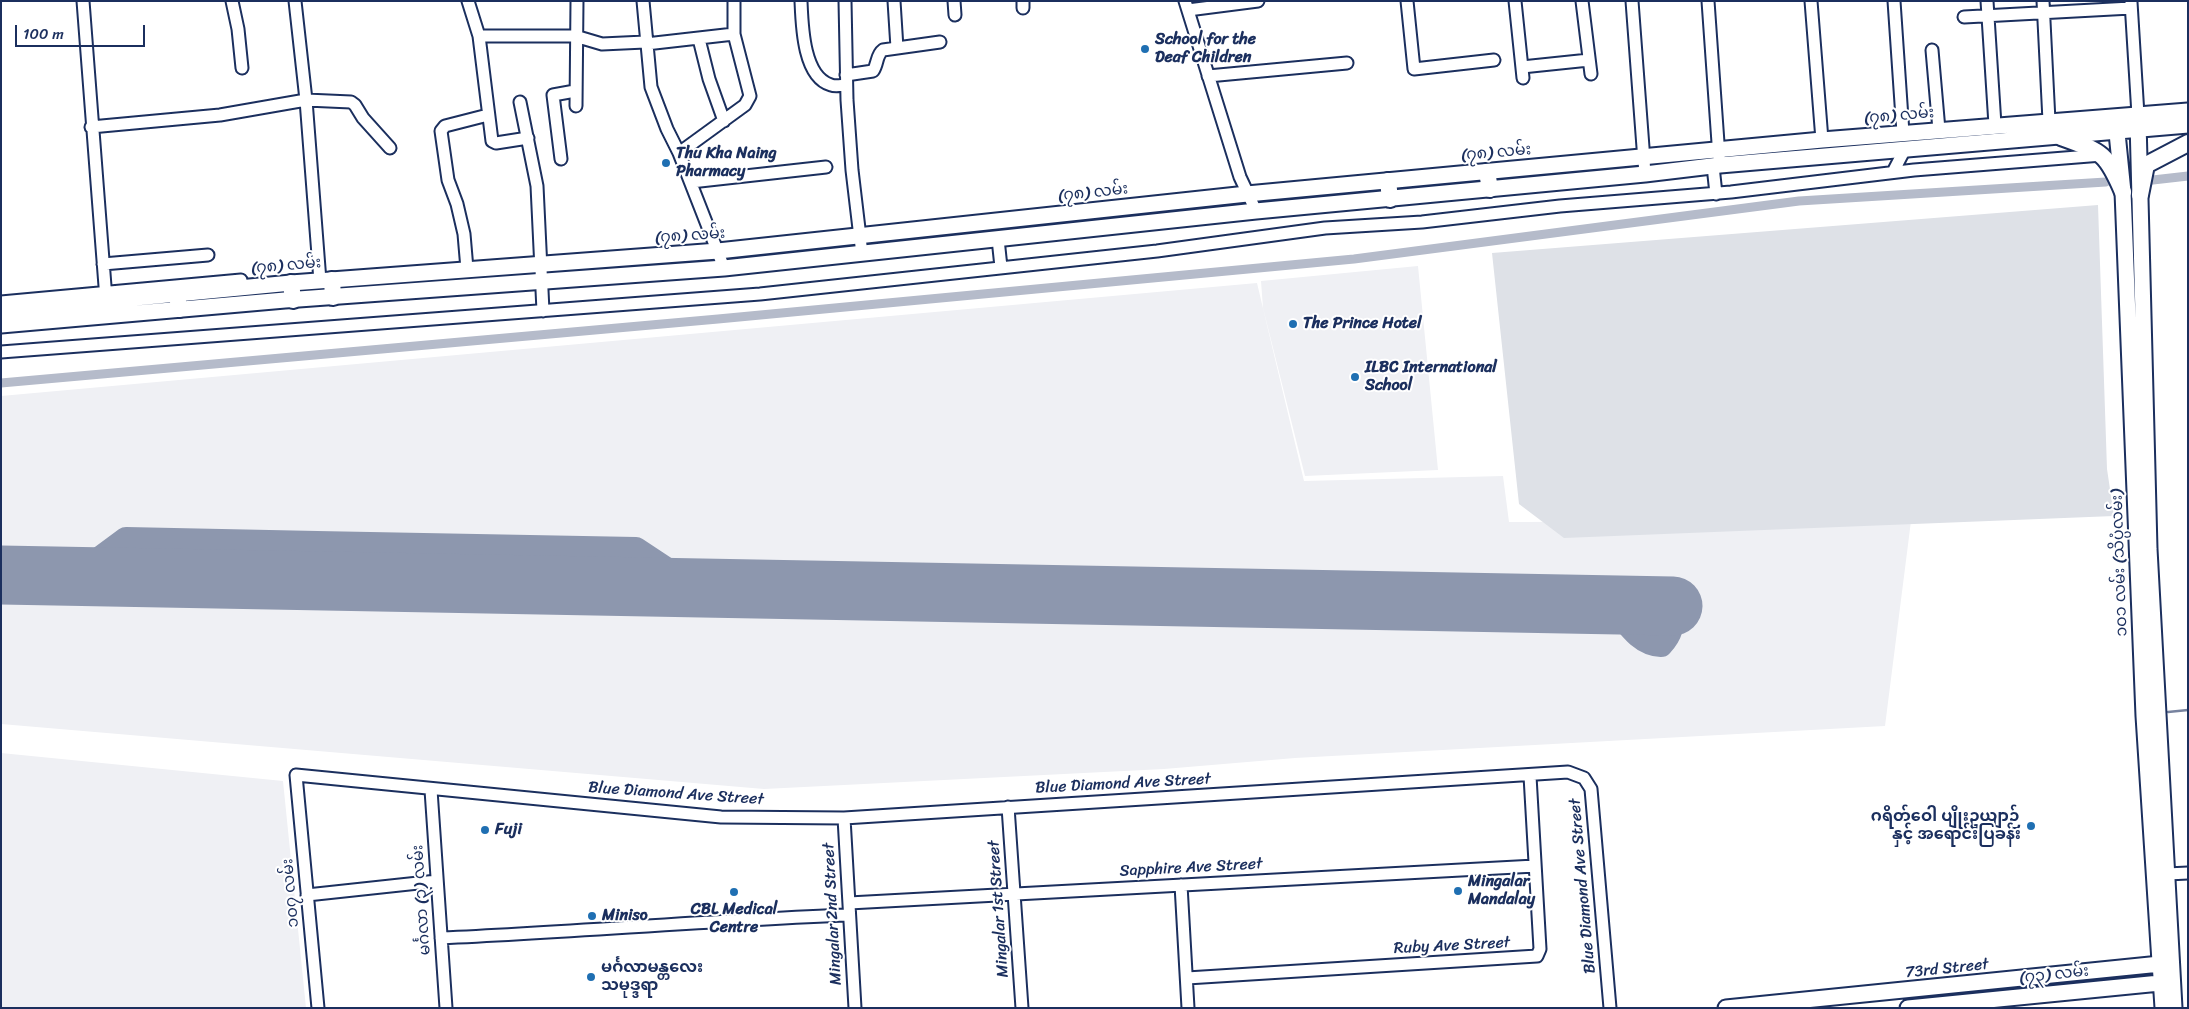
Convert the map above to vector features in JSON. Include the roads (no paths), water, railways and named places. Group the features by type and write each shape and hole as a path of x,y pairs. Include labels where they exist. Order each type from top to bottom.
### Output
{"highway":[{"path":"2061,136 2104,155 2113,169 2123,192"},
{"path":"2140,195 2146,165 2188,143"},
{"path":"1487,172 1490,189"},
{"path":"1388,181 1390,199"},
{"path":"324,278 333,297"},
{"path":"291,283 293,300"}],"main road":[{"name":"(၇၈) လမ်း","path":"178,301 324,278 718,252 1247,194 1719,149 1822,140 1904,141 2061,136 2116,124 2138,122 2188,110"},
{"name":"(၇၈) လမ်း","path":"1,311 106,303 293,300 724,268 1256,211 1646,174 1904,141 1939,130 2049,121 2116,124"},
{"name":"(၇၈) လမ်း","path":"2138,122 2188,125"},
{"name":"၁၀၁ လမ်း (သိပ္ပံလမ်း)","path":"2138,122 2148,532 2167,874 2166,964"},
{"name":"၁၀၁ လမ်း (သိပ္ပံလမ်း)","path":"2116,124 2123,192 2144,716 2167,982 2174,1008"},
{"name":"(၇၈) လမ်း","path":"1,326 106,303"},
{"name":"73rd Street","path":"1726,1008 2166,964"},
{"name":"၁၀၁ လမ်း (သိပ္ပံလမ်း)","path":"2163,1008 2167,982"},
{"name":"(၇၃) လမ်း","path":"1908,1008 2167,982"}],"street":[{"path":"83,1 91,127 106,303"},
{"path":"232,1 238,29 242,68"},
{"path":"1,302 106,303 324,278 295,1"},
{"path":"468,1 478,36 490,136 496,143 528,138"},
{"path":"576,106 577,1"},
{"path":"643,1 651,88 667,129 680,153 724,268"},
{"path":"680,153 745,105 750,96 734,34 734,1"},
{"path":"801,1 805,45 814,71 821,81 832,86 873,71 876,67 879,52 883,50 940,42"},
{"path":"845,1 846,80 852,170 862,254"},
{"path":"894,1 897,48"},
{"path":"954,1 955,15"},
{"path":"1256,211 1247,194 1186,6 1258,1"},
{"path":"1407,1 1414,69 1494,60"},
{"path":"1515,1 1522,73 1590,60"},
{"path":"1582,1 1591,74"},
{"path":"1632,1 1646,174"},
{"path":"1708,1 1719,149 1716,194"},
{"path":"1810,1 1822,140"},
{"path":"1893,172 1904,141 1894,1"},
{"path":"1987,1 1995,125"},
{"path":"1964,17 1988,16 2043,7 2131,5 2138,122"},
{"path":"2043,7 2049,121"},
{"path":"478,36 576,36 602,44 646,43 734,34"},
{"path":"699,38 709,79 724,121"},
{"path":"1932,50 1939,130"},
{"path":"1208,76 1347,63"},
{"path":"561,159 553,95 575,91"},
{"path":"91,127 220,115 306,100 351,102 355,104 363,118 390,148"},
{"path":"520,102 537,186 543,311"},
{"path":"467,269 464,234 457,204 448,180 441,131 445,126 488,115"},
{"path":"1,352 760,294 1157,251 1325,228 1422,222 1560,206 1716,194 1893,172 2104,155"},
{"path":"691,182 826,167"},
{"path":"998,239 1001,267"},
{"path":"103,264 208,255"},
{"name":"Blue Diamond Ave Street","path":"296,775 431,790 721,817 844,818 1530,776 1568,772 1584,778 1591,789 1610,1008"},
{"name":"၁၀၇ လမ်း","path":"296,775 318,1008"},
{"name":"Ruby Ave Street","path":"1187,978 1536,957 1540,949 1530,776"},
{"name":"မင်္ဂလာ (၃) လမ်း","path":"431,790 446,1008"},
{"name":"Mingalar 1st Street","path":"1008,807 1022,1008"},
{"name":"Mingalar 2nd Street","path":"844,818 855,1008"},
{"name":"Sapphire Ave Street","path":"848,903 1535,866"},
{"path":"2167,874 2188,873"},
{"path":"307,895 437,881"},
{"path":"1182,885 1188,1008"},
{"path":"441,938 552,933 758,918 849,915"}],"waterway":[{"path":"2144,181 2188,176"},
{"path":"1,383 718,319 1354,259 1799,201 2106,182"},
{"path":"2168,712 2188,710"}],"place":[{"name":"School for the Deaf Children","path":"1145,49"},
{"name":"Thu Kha Naing Pharmacy","path":"666,163"},
{"name":"The Prince Hotel","path":"1293,324"},
{"name":"ILBC International School","path":"1355,377"},
{"name":"ဂရိတ်ဝေါ ပျိုးဥယျာဉ် နှင့် အရောင်းပြခန်း","path":"2031,826"},
{"name":"Fuji","path":"485,830"},
{"name":"Mingalar Mandalay","path":"1458,891"},
{"name":"CBL Medical Centre","path":"734,892"},
{"name":"Miniso","path":"592,916"},
{"name":"မင်္ဂလာမန္တလေး သမုဒ္ဒရာ","path":"591,977"}]}
